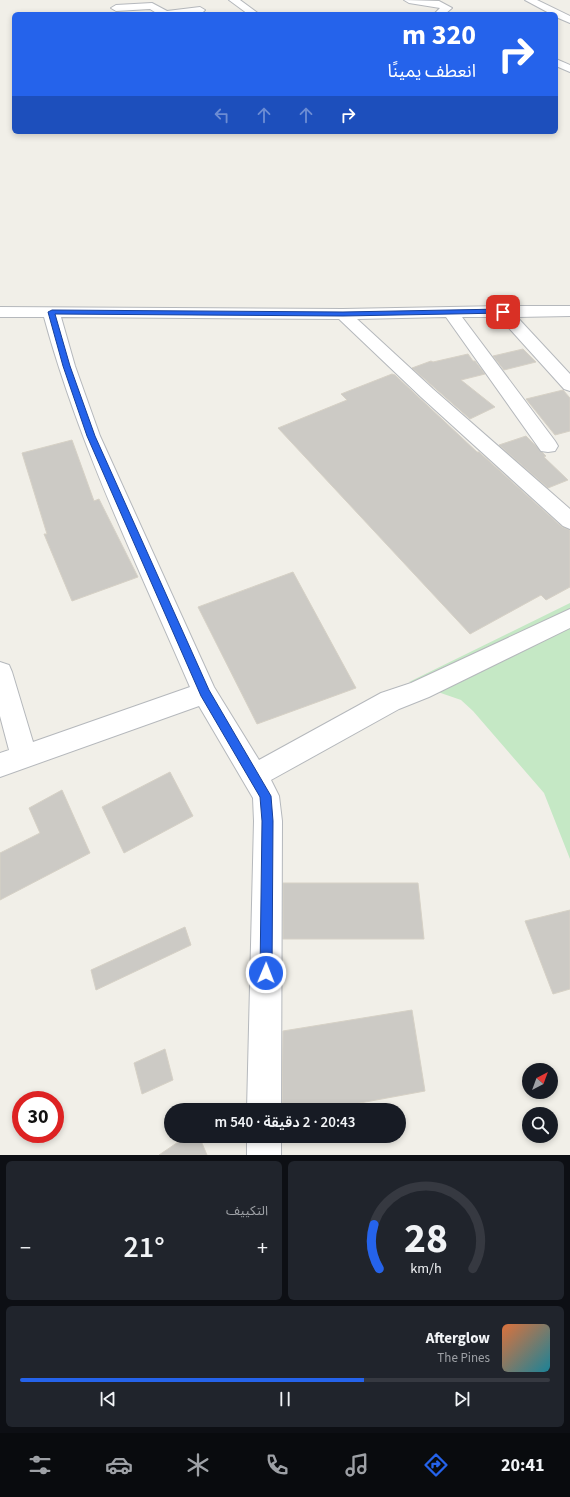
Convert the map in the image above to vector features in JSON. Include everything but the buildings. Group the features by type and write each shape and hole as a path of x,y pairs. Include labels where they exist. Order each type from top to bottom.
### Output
{"street":[{"path":"234,0 251,12"},
{"path":"409,0 439,4 447,8 442,12"},
{"path":"530,0 554,12"},
{"path":"116,8 152,6 162,12"},
{"path":"182,12 200,10"},
{"path":"558,14 570,20"},
{"path":"558,64 568,74"},
{"path":"0,312 343,314 570,311"},
{"path":"52,312 66,366 91,436 205,693 266,796 268,821 264,1103"},
{"path":"450,312 548,446"},
{"path":"503,312 570,385"},
{"path":"343,314 393,364 508,464 570,521"},
{"path":"254,776 390,701 420,690 570,618"},
{"path":"0,672 24,756"},
{"path":"0,765 205,693"},
{"path":"264,1143 264,1155"}],"green space":[{"path":"570,603 570,859 544,793 473,711 461,700 409,682"}],"route":[{"path":"266,973 268,821 266,796 205,693 91,436 66,366 52,312 343,314 503,312"}]}
